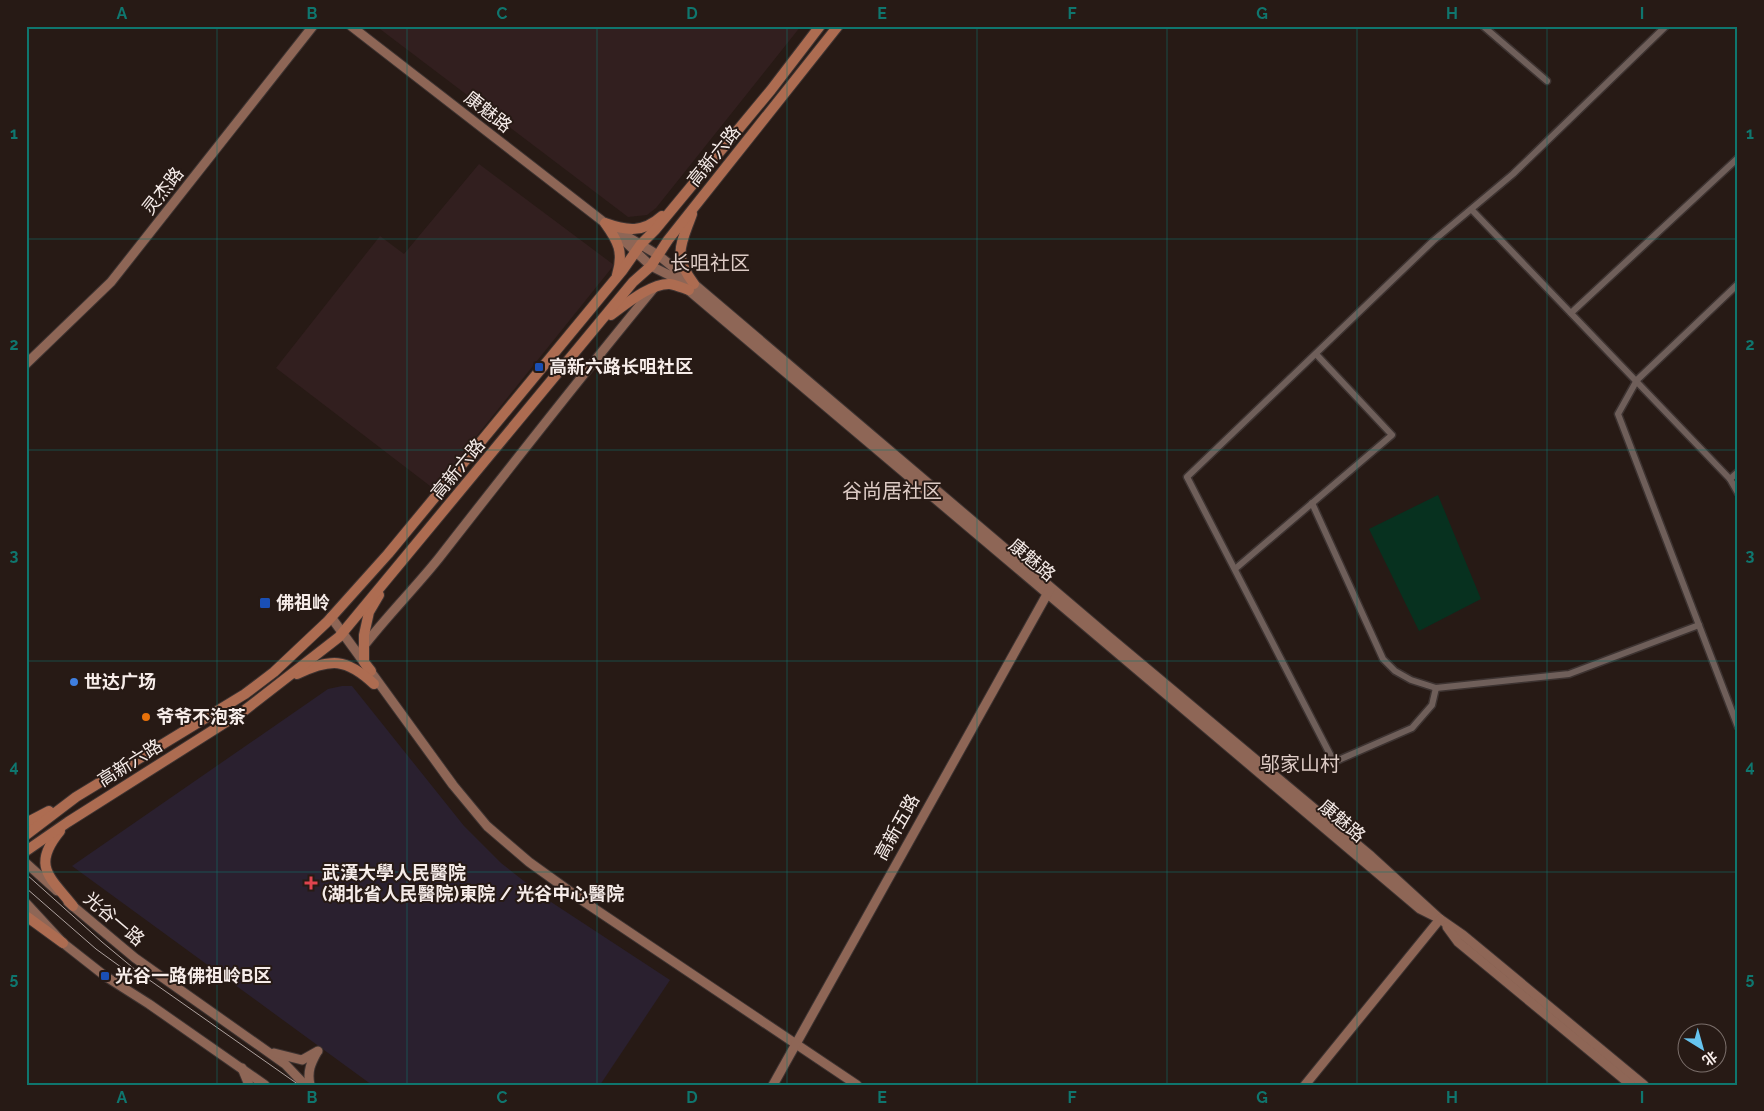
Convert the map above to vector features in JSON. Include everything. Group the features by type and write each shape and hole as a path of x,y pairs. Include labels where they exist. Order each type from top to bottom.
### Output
{"main road":[{"name":"灵杰路","path":"26,364 111,282 313,26"},
{"name":"康魅路","path":"351,26 638,248 651,266 691,287"},
{"name":"高新六路","path":"26,835 76,796 245,694 274,672 329,620 368,578 615,279 638,248 656,230 820,26"},
{"name":"高新六路","path":"26,851 68,822 245,710 340,634 633,282 651,266 668,240 838,26"},
{"path":"605,223 622,230 644,227 659,219 681,199"},
{"path":"691,287 683,270 680,259 680,247 695,206"},
{"path":"605,223 618,241 620,250 620,264 615,279"},
{"name":"康魅路","path":"638,248 658,255 691,287 1049,590 1371,856 1440,919 1464,935 1644,1085"},
{"path":"600,322 634,298 654,288 671,284 691,287"},
{"path":"363,647 379,626 430,569 654,288"},
{"path":"387,579 369,612 363,647 364,662 453,785 487,826 529,862 586,903 794,1045 848,1085"},
{"name":"高新五路","path":"773,1085 1049,590"},
{"path":"329,620 371,671"},
{"path":"340,634 455,795 483,829 519,860 583,907 857,1085"},
{"path":"278,684 307,669 325,664 340,663 353,667 374,684"},
{"path":"26,823 76,796"},
{"path":"68,822 47,849 45,865 48,874 73,906"},
{"name":"光谷一路","path":"26,863 73,906 135,958 285,1064 305,1085"},
{"path":"26,903 63,943"},
{"path":"26,916 105,976 265,1085"},
{"name":"康魅路","path":"1440,919 1458,942 1631,1085"},
{"path":"1305,1085 1440,919"},
{"path":"267,1051 302,1060 318,1051 308,1074 310,1085"},
{"path":"242,1068 249,1085"}],"street":[{"path":"1483,26 1547,81"},
{"path":"1436,688 1432,705 1412,728 1334,762 1187,477 1433,241 1513,174 1666,26"},
{"path":"1571,313 1738,158"},
{"path":"1472,210 1637,380 1730,479 1738,493"},
{"path":"1738,284 1637,380 1618,414 1738,727"},
{"path":"1235,569 1392,435 1316,354"},
{"path":"1730,479 1738,472"},
{"path":"1312,503 1383,659 1395,671 1411,680 1436,688 1569,674 1699,625"}],"shaded area":[{"path":"376,26 801,26 656,208 647,215 628,217"},
{"path":"479,164 614,265 434,489 276,368 380,236 404,254"},
{"name":"武漢大學人民醫院 (湖北省人民醫院)東院 / 光谷中心醫院","path":"352,686 464,826 501,863 548,900 670,980 600,1085 372,1085 72,866 328,689"}],"green space":[{"path":"1438,495 1481,599 1419,631 1369,529"}],"tram line":[{"path":"26,874 138,972 299,1085"},
{"path":"26,888 96,949 136,978"}],"place":[{"name":"高新六路长咀社区","path":"539,367"},
{"name":"佛祖岭","path":"265,603"},
{"name":"世达广场","path":"74,682"},
{"name":"爷爷不泡茶","path":"146,717"},
{"name":"武漢大學人民醫院 (湖北省人民醫院)東院 / 光谷中心醫院","path":"311,883"},
{"name":"光谷一路佛祖岭B区","path":"105,976"}],"district":[{"name":"长咀社区","path":"710,263"},
{"name":"谷尚居社区","path":"892,491"},
{"name":"邬家山村","path":"1300,764"}]}
